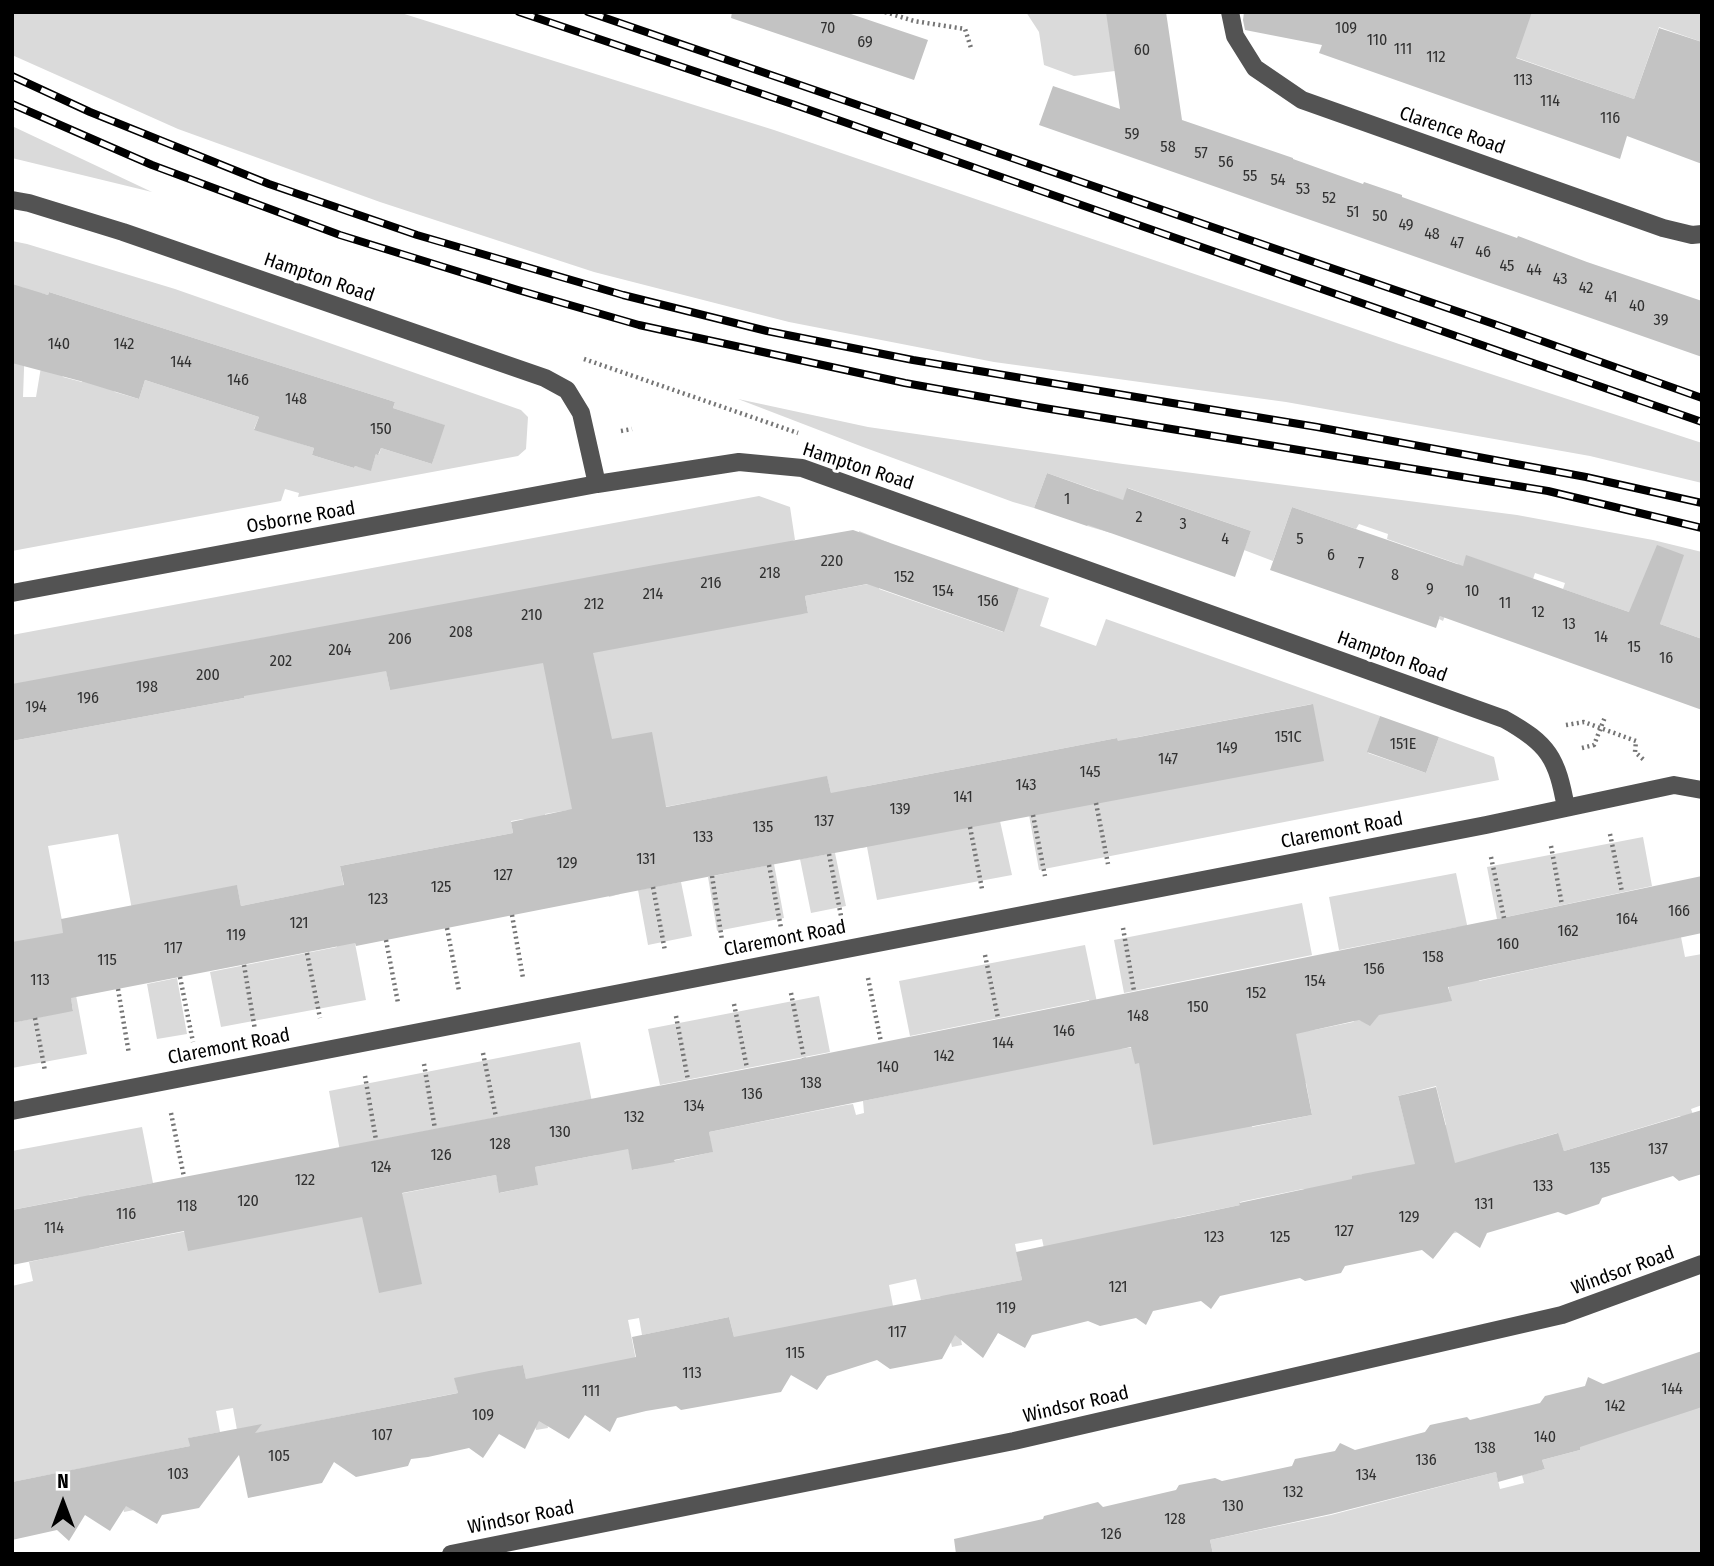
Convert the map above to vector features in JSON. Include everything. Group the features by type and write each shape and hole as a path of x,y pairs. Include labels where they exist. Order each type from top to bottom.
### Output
{"street":[{"name":"Clarence Road","path":"1230,12 1235,36 1255,68 1301,100 1663,228 1702,234"},
{"name":"Hampton Road","path":"12,200 123,232 545,378 567,390 581,413 597,484 739,462 802,468 1504,719 1527,732 1551,757 1562,782 1566,808"},
{"name":"Osborne Road","path":"12,593 597,484"},
{"path":"1566,808 1674,785 1702,790"},
{"name":"Claremont Road","path":"12,1111 1566,808"},
{"name":"Windsor Road","path":"451,1554 1014,1441 1562,1315 1702,1264"}],"path":[{"path":"885,12 914,21 965,29 971,48"},
{"path":"584,359 800,434"},
{"path":"621,431 632,429"},
{"path":"1578,749 1594,745 1605,717"},
{"path":"1527,732 1584,722 1601,728 1636,741 1635,752 1674,785"},
{"path":"1096,803 1108,864"},
{"path":"1033,815 1045,876"},
{"path":"970,827 982,889"},
{"path":"1610,834 1622,892"},
{"path":"1551,846 1562,905"},
{"path":"829,854 841,916"},
{"path":"1491,857 1504,918"},
{"path":"769,865 780,928"},
{"path":"712,876 722,940"},
{"path":"653,887 665,951"},
{"path":"512,915 523,978"},
{"path":"447,928 459,991"},
{"path":"1123,928 1134,991"},
{"path":"386,940 398,1003"},
{"path":"307,953 320,1018"},
{"path":"985,955 998,1018"},
{"path":"244,965 255,1030"},
{"path":"180,977 193,1042"},
{"path":"868,978 881,1042"},
{"path":"118,989 129,1055"},
{"path":"791,993 804,1058"},
{"path":"734,1003 747,1068"},
{"path":"676,1015 688,1080"},
{"path":"35,1018 45,1071"},
{"path":"482,1052 496,1117"},
{"path":"424,1063 435,1129"},
{"path":"365,1076 376,1140"},
{"path":"171,1112 184,1177"}],"shaded area":[{"path":"12,12 398,12 774,130 1399,344 1702,443 1702,483 1590,456 1286,402 994,362 789,322 594,272 380,202 178,129 12,55"},
{"path":"1026,12 1107,12 1115,71 1074,76 1044,65 1039,32"},
{"path":"1532,12 1702,12 1702,42 1659,27 1634,99 1512,56"},
{"path":"12,126 152,192 12,158"},
{"path":"12,241 175,289 521,410 528,417 526,449 518,456 298,497 299,493 285,489 281,501 12,551 12,347 15,347 24,288 12,285","holes":["49,292 395,402 393,408 444,425 432,464 381,448 371,470 355,466 354,468 312,455 314,448 254,429 259,417 145,380 139,399 115,392 88,362 82,382 63,377 44,349 36,397 23,397 25,342 40,293 48,295"]},
{"path":"738,399 868,427 1123,464 1517,515 1653,540 1702,552 1702,639 1660,624 1661,618 1629,612 1563,589 1565,583 1535,573 1533,579 1467,556 1443,621 1439,619 1458,564 1387,539 1388,534 1359,524 1356,529 1292,507 1273,561 1244,550 1251,531 1128,488 1111,533 1087,526 1099,491 1047,473 1034,508"},
{"path":"759,496 790,507 795,540 569,637 808,613 805,596 868,584 859,531 890,543 884,558 879,589 1003,632 1019,588 1049,598 1040,626 1096,646 1106,619 1380,716 1368,753 1426,773 1439,737 1494,757 1499,780 1039,870 1029,815 1129,796 1117,738 862,787 1000,821 1012,875 877,900 867,847 860,848 832,797 827,777 621,815 620,894 609,897 593,817 569,810 545,814 547,826 523,819 511,821 513,833 340,866 366,1000 221,1027 210,972 337,947 325,889 241,906 237,886 198,893 135,926 118,834 48,846 87,1054 12,1068 12,1023 73,1010 61,946 12,943 12,741 244,698 12,684 12,635","holes":["485,598 390,690 386,670 246,641","1312,704 1143,794 1133,738"]},
{"path":"1643,837 1652,886 1497,919 1487,867"},
{"path":"835,853 846,906 811,913 800,859"},
{"path":"774,864 784,918 717,931 708,877"},
{"path":"1456,873 1479,981 1681,937 1685,957 1702,954 1702,1105 1691,1109 1702,1139 1680,1116 1564,1151 1557,1133 1520,1144 1526,1163 1459,1232 1447,1235 1363,1174 1352,1177 1358,1203 1303,1189 1240,1202 1240,1205 1176,1218 1050,1276 1042,1239 1015,1244 1022,1280 952,1294 962,1345 952,1347 941,1296 921,1300 916,1279 889,1285 893,1306 735,1341 729,1317 642,1335 639,1318 628,1320 636,1360 538,1377 548,1428 536,1430 523,1365 455,1379 458,1393 247,1435 239,1441 233,1408 216,1411 220,1432 189,1438 190,1446 124,1460 134,1510 124,1512 113,1462 12,1482 12,1286 33,1281 29,1262 89,1249 78,1197 12,1210 12,1151 142,1127 153,1183 89,1195 99,1248 349,1200 329,1091 580,1042 602,1152 628,1148 633,1170 712,1152 709,1132 853,1104 856,1115 864,1113 863,1101 1100,1052 1089,1000 910,1036 899,981 1085,945 1107,1050 1314,1030 1357,1019 1370,1021 1381,1012 1451,1001 1448,983 1458,927 1339,950 1329,897","holes":["1306,1083 1312,1115 1252,1127 1246,1096","1436,1086 1446,1125 1408,1135 1398,1096","586,1100 597,1155 535,1167 537,1185 500,1193 496,1175 399,1194 344,1147"]},
{"path":"681,882 692,936 648,945 638,890"},
{"path":"1302,903 1312,955 1124,993 1114,940"},
{"path":"177,978 187,1034 157,1039 147,984"},
{"path":"819,996 830,1052 660,1085 648,1029"},
{"path":"1702,1407 1702,1554 1213,1554 1210,1540 1331,1515 1496,1472 1500,1489 1524,1483 1522,1475 1545,1469 1542,1460 1580,1450 1574,1426"}],"building":[{"path":"732,12 845,12 928,40 914,80 731,18"},
{"path":"1106,12 1166,12 1182,120 1702,301 1702,357 1039,125 1053,86 1120,109"},
{"path":"1244,12 1532,12 1516,58 1634,99 1659,28 1702,42 1702,164 1627,136 1620,159 1319,53 1322,45 1245,30"},
{"path":"12,284 48,295 49,292 395,402 393,408 445,425 432,464 381,448 378,455 376,454 371,471 355,466 354,468 312,455 314,448 254,430 259,417 145,380 139,399 12,363"},
{"path":"1047,473 1123,500 1127,488 1251,531 1235,577 1034,508"},
{"path":"1292,507 1463,566 1466,555 1629,612 1657,545 1684,555 1660,624 1702,639 1702,710 1440,616 1436,628 1270,570"},
{"path":"853,530 1019,588 1004,632 867,584 805,596 808,613 593,653 612,739 652,732 666,807 827,776 831,793 1117,738 1118,741 1313,704 1324,761 71,998 73,1011 12,1023 12,942 63,933 61,919 237,885 241,906 344,885 340,866 513,833 511,822 572,809 543,663 390,690 386,671 12,741 12,684"},
{"path":"1380,716 1439,737 1426,773 1367,752"},
{"path":"1702,876 1702,933 1448,987 1452,1001 1379,1015 1370,1026 1359,1020 1296,1034 1312,1115 1153,1145 1139,1063 1135,1064 1131,1047 709,1132 713,1152 674,1160 675,1162 632,1170 628,1149 535,1167 538,1185 499,1193 496,1175 402,1193 422,1284 379,1293 362,1217 188,1251 184,1231 12,1265 12,1210 804,1058"},
{"path":"1436,1087 1455,1163 1558,1133 1564,1151 1702,1110 1702,1174 1679,1181 1673,1176 1602,1198 1599,1204 1566,1215 1558,1212 1487,1233 1480,1248 1455,1231 1433,1259 1422,1250 1345,1266 1341,1273 1305,1281 1300,1278 1220,1296 1211,1309 1201,1301 1153,1311 1146,1325 1136,1318 1100,1326 1088,1321 1032,1335 1025,1348 998,1333 983,1358 955,1335 942,1359 890,1369 877,1360 827,1376 817,1390 791,1375 781,1392 681,1410 676,1406 646,1411 617,1418 610,1432 585,1415 569,1439 539,1421 525,1449 499,1434 483,1458 469,1448 411,1459 408,1466 356,1477 334,1462 322,1483 248,1498 239,1455 199,1508 162,1515 157,1524 126,1506 110,1531 85,1515 69,1541 57,1530 12,1540 12,1482 190,1446 188,1438 262,1424 255,1433 458,1393 454,1378 523,1365 526,1379 636,1357 632,1337 729,1317 734,1337 1022,1280 1016,1252 1240,1205 1239,1203 1352,1179 1352,1176 1415,1164 1398,1096"},
{"path":"1702,1351 1702,1407 1580,1447 1580,1450 1542,1460 1545,1469 1498,1482 1496,1472 1331,1514 1210,1540 1213,1554 956,1554 954,1539 1043,1519 1044,1516 1098,1502 1103,1507 1176,1490 1179,1485 1215,1478 1222,1481 1292,1466 1295,1459 1335,1451 1340,1443 1355,1450 1425,1432 1430,1425 1467,1417 1470,1420 1540,1403 1545,1396 1585,1386 1588,1377 1603,1384"}],"railway":[{"path":"519,12 801,107 1702,422"},
{"path":"588,12 1702,398"},
{"path":"12,76 90,112 269,184 417,235 623,295 767,331 913,360 1317,427 1586,477 1702,503"},
{"path":"12,104 152,165 340,235 639,325 905,383 1548,491 1702,528"}]}
